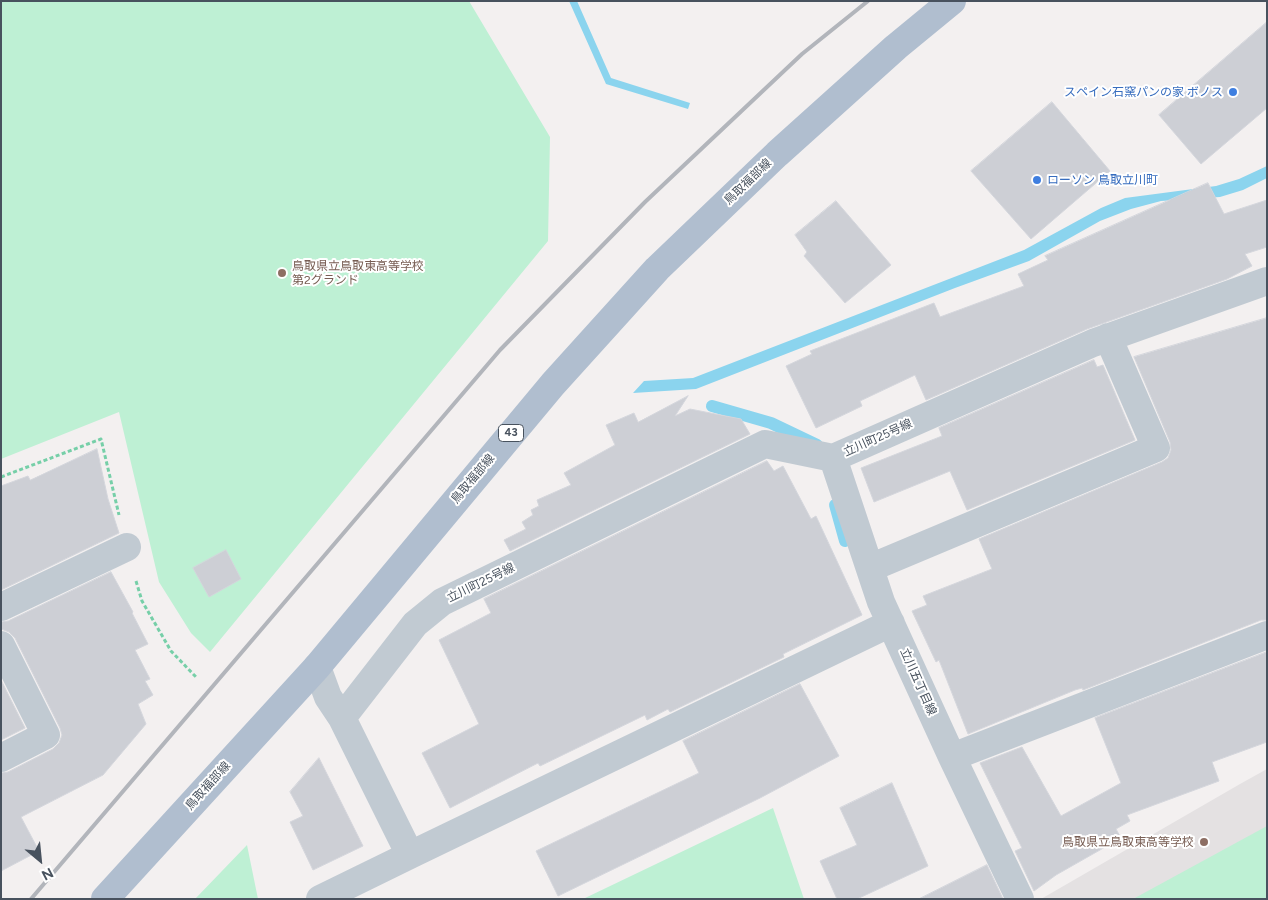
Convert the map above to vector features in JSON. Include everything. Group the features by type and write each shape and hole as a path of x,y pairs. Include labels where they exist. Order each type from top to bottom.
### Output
{"main road":[{"name":"鳥取福部線","path":"105,899 317,667 553,384 657,269 777,154 896,47 952,1"}],"street":[{"name":"立川町25号線","path":"342,718 415,624 442,602 765,444 833,458 1108,337 1267,281"},
{"path":"870,568 1156,448 1108,337"},
{"name":"立川五丁目線","path":"833,458 881,602 1020,899"},
{"path":"1,607 126,547"},
{"path":"320,899 891,623"},
{"path":"952,757 1267,635"},
{"path":"1,645 46,735 1,758"},
{"path":"317,667 328,697 342,718 410,856"}],"shaded area":[{"name":"鳥取県立鳥取東高等学校","path":"1267,769 1267,899 1041,899 1240,784"}],"green space":[{"name":"鳥取県立鳥取東高等学校 第2グランド","path":"1,1 469,1 550,137 548,241 210,652 191,633 159,582 119,412 1,459"},
{"path":"773,808 804,899 583,899"},
{"path":"1267,826 1267,899 1133,899"},
{"path":"247,845 258,899 195,899"}],"water":[{"path":"569,1 577,1 611,78 690,103 688,109 606,84"},
{"path":"1267,166 1267,178 1243,190 1220,197 1161,201 1131,209 1100,221 1029,261 696,389 633,393 644,381 693,378 1024,250 1101,208 1125,198 1216,186 1239,179"}],"building":[{"path":"1267,22 1267,108 1201,164 1159,115"},
{"path":"1052,102 1110,171 1031,239 971,171"},
{"path":"1208,183 1224,214 1267,200 1267,247 1245,254 1252,266 1227,279 1087,329 926,400 915,375 860,401 862,406 816,428 786,366 812,354 810,351 934,303 940,317 1024,286 1018,274 1048,260 1045,256"},
{"path":"836,201 891,265 845,303 804,256 807,252 795,235"},
{"path":"1267,318 1267,620 1261,620 1083,690 1082,688 1075,690 968,734 939,660 936,662 912,611 927,605 923,596 992,569 979,539 1168,458 1171,450 1170,442 1134,357"},
{"path":"1094,360 1097,367 1103,365 1135,440 967,510 950,471 874,502 861,468 942,436 939,428"},
{"path":"688,396 675,416 690,409 741,419 750,434 510,551 504,540 526,529 522,522 533,515 531,510 539,506 537,500 571,485 564,473 615,445 606,425 634,413 638,422"},
{"path":"97,449 108,499 119,533 1,590 1,486 28,476 30,480"},
{"path":"767,461 774,471 783,466 811,519 816,516 862,615 783,654 784,657 670,712 668,709 647,720 645,715 540,766 538,763 450,808 422,753 479,724 439,640 491,613 484,599"},
{"path":"226,550 241,579 209,597 193,568"},
{"path":"111,572 148,644 135,650 150,679 145,681 153,695 138,704 146,724 103,775 21,817 39,851 1,871 1,773 8,772 53,749 59,743 62,735 15,638 9,632 1,629 1,622 8,621"},
{"path":"1267,652 1267,742 1212,762 1219,781 1127,815 1130,821 1116,829 1121,838 1056,875 1034,891 1015,851 1022,848 980,763 1022,747 1061,816 1121,783 1095,718"},
{"path":"1,680 25,728 1,740"},
{"path":"800,684 839,756 760,798 558,896 536,851 699,773 683,741"},
{"path":"319,758 363,846 313,870 290,822 303,816 290,792"},
{"path":"892,783 928,866 857,899 837,899 820,861 857,845 840,808"},
{"path":"987,865 1003,899 919,899"}],"waterway":[{"path":"712,406 771,423 817,445"},
{"path":"835,505 845,541"}],"railway":[{"path":"31,899 500,350 645,202 802,54 868,1"}],"place":[{"name":"スペイン石窯パンの家 ボノス","path":"1233,92"},
{"name":"ローソン 鳥取立川町","path":"1037,180"},
{"name":"鳥取県立鳥取東高等学校 第2グランド","path":"282,273"},
{"name":"鳥取県立鳥取東高等学校","path":"1204,842"}]}
